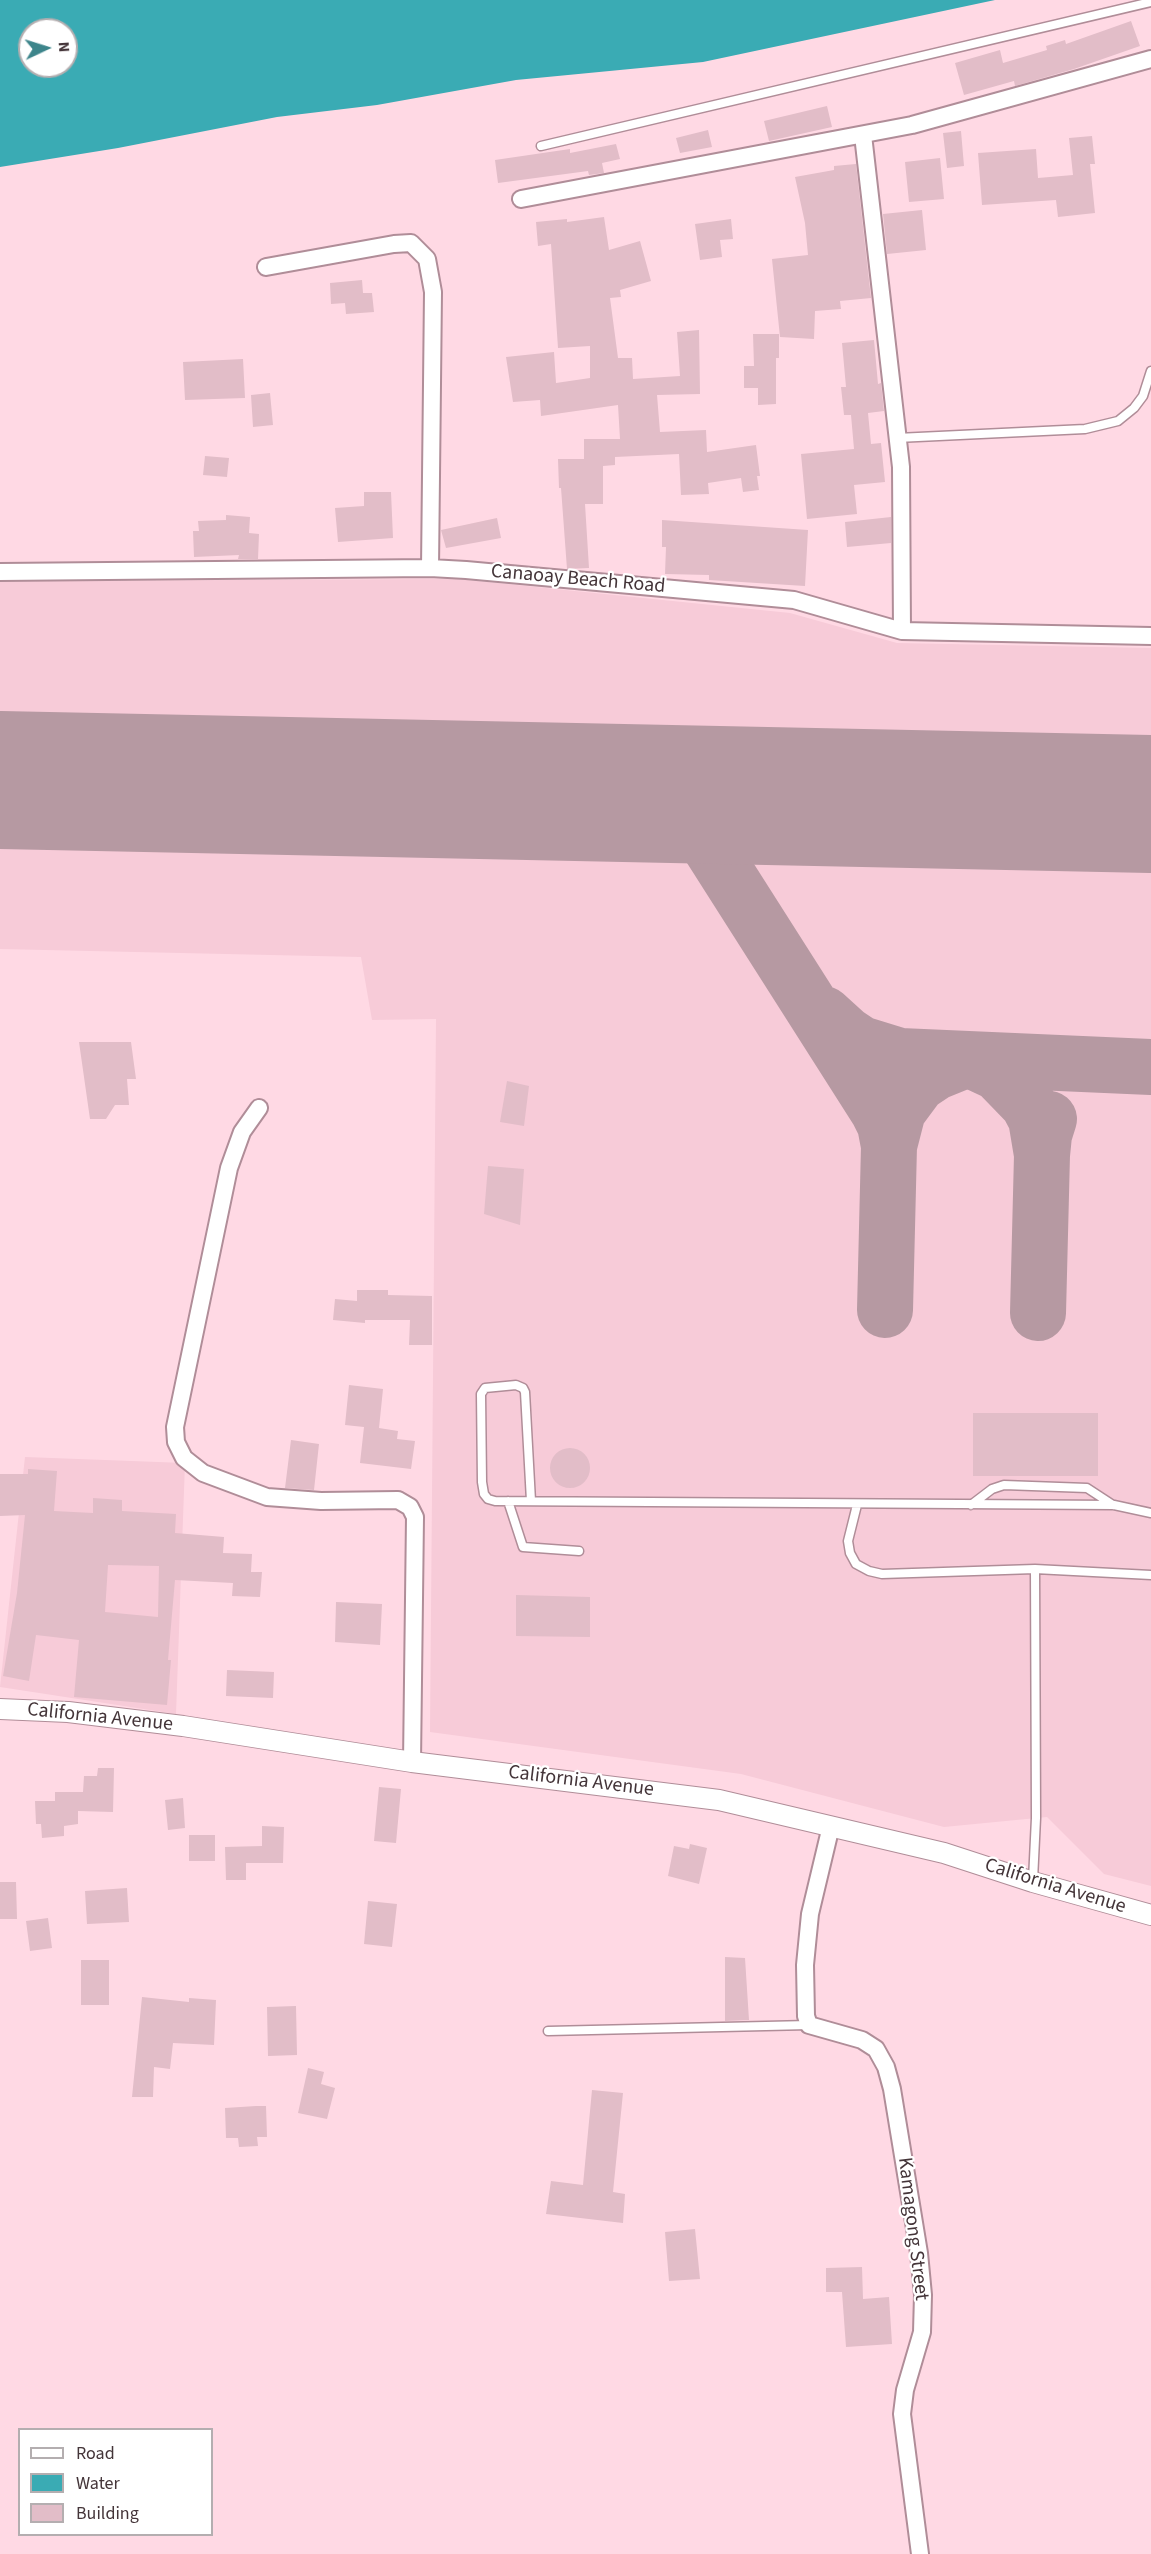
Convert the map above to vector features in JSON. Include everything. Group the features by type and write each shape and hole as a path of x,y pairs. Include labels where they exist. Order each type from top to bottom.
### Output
{"street":[{"path":"521,199 912,125 1151,59"},
{"path":"863,135 901,467 902,631"},
{"path":"266,267 411,243 427,259 433,292 430,568"},
{"name":"Canaoay Beach Road","path":"0,572 430,568 794,600 902,631 1151,636"},
{"path":"259,1108 242,1132 229,1168 175,1427 176,1442 184,1458 203,1473 267,1497 321,1501 398,1500 410,1507 415,1517 412,1762"},
{"name":"California Avenue","path":"0,1709 68,1712 183,1726 412,1762 719,1800 944,1853 1151,1915"},
{"path":"809,2025 806,2016 805,1965 810,1914 831,1826"},
{"name":"Kamagong Street","path":"809,2025 862,2040 876,2049 886,2067 892,2089 919,2253 923,2295 922,2332 905,2390 902,2414 920,2554"}],"lane":[{"path":"542,146 1151,2"},
{"path":"897,438 1085,429 1118,421 1134,408 1143,396 1151,371"},
{"path":"531,1501 525,1392 523,1388 516,1385 485,1388 481,1394 484,1494 488,1499 508,1501 857,1505 1114,1505 1151,1512"},
{"path":"971,1505 992,1489 1004,1485 1087,1488 1114,1505"},
{"path":"508,1501 523,1547 579,1551"},
{"path":"857,1505 848,1541 850,1553 856,1564 869,1572 882,1574 1035,1569 1151,1575"},
{"path":"1033,1881 1036,1818 1035,1569"},
{"path":"548,2031 809,2025"}],"shaded area":[{"path":"458,579 790,613 897,643 1151,648 1151,1886 1104,1874 1047,1817 944,1827 741,1774 430,1732 436,1019 372,1020 361,957 0,949 0,581"},
{"path":"25,1457 185,1463 176,1714 0,1687"}],"water":[{"path":"0,0 995,0 703,62 516,80 377,105 277,117 118,148 0,167"}],"building":[{"path":"1131,21 1140,46 1015,86 1014,81 964,95 955,63 1000,50 1003,63 1047,50 1046,46 1065,40 1066,44"},
{"path":"827,106 832,127 769,141 764,121"},
{"path":"708,130 712,147 680,153 676,138"},
{"path":"961,131 964,166 947,168 943,133"},
{"path":"1092,136 1095,164 1090,164 1095,213 1058,217 1056,200 982,205 978,153 1036,149 1038,178 1073,175 1069,138"},
{"path":"616,144 620,159 602,163 604,173 589,175 588,171 498,183 495,160 570,149 570,153"},
{"path":"940,158 944,199 909,202 905,162"},
{"path":"856,164 871,298 840,301 841,309 815,311 814,339 780,337 772,259 808,255 805,223 795,177 834,170 834,166"},
{"path":"922,210 926,250 887,254 883,214"},
{"path":"604,217 609,250 640,241 651,281 620,290 621,297 610,298 618,358 632,358 633,379 680,376 677,332 699,330 700,394 657,395 660,432 706,430 707,452 756,445 760,476 757,476 759,490 743,492 741,478 708,483 709,494 681,495 679,454 615,457 615,465 603,466 603,504 585,504 589,568 567,569 558,459 584,459 584,439 620,439 618,405 541,416 540,400 513,402 506,357 554,352 556,383 590,378 590,346 558,348 551,244 538,246 536,222 567,219 567,222"},
{"path":"731,219 733,239 720,240 722,257 700,260 695,224"},
{"path":"362,280 363,293 372,293 374,312 346,314 345,303 331,304 330,283"},
{"path":"753,334 779,334 779,358 776,358 776,404 758,405 758,388 744,388 744,366 754,366"},
{"path":"874,340 878,384 881,383 884,411 868,413 871,444 881,443 885,482 854,485 857,514 807,519 801,454 854,449 851,415 844,415 841,387 846,387 842,343"},
{"path":"243,359 245,398 185,400 183,362"},
{"path":"270,393 273,425 253,427 251,395"},
{"path":"205,456 229,458 227,477 203,475"},
{"path":"364,492 391,492 393,538 338,542 335,508 364,506"},
{"path":"226,515 250,517 249,533 259,534 258,559 238,559 239,555 194,557 193,531 199,531 198,521 226,520"},
{"path":"891,517 891,543 847,547 845,522"},
{"path":"497,518 501,538 446,548 441,530"},
{"path":"662,520 808,530 805,586 709,580 709,575 665,574 666,547 662,547"},
{"path":"79,1042 131,1042 136,1079 127,1079 129,1105 115,1105 106,1119 90,1119"},
{"path":"507,1081 529,1086 524,1126 500,1122"},
{"path":"488,1166 524,1169 520,1225 484,1214"},
{"path":"357,1290 388,1290 388,1295 432,1296 432,1345 409,1345 410,1320 365,1320 365,1323 333,1320 335,1299 357,1301"},
{"path":"349,1385 383,1389 379,1428 398,1431 397,1439 415,1441 411,1469 360,1463 364,1427 345,1425"},
{"path":"973,1413 1098,1413 1098,1476 973,1476"},
{"path":"291,1440 319,1444 314,1490 285,1488"},
{"path":"570,1448 584,1454 590,1468 584,1482 570,1488 556,1482 550,1468 556,1454"},
{"path":"28,1469 57,1471 54,1511 93,1513 93,1498 122,1500 122,1511 176,1514 175,1533 224,1537 223,1553 252,1554 251,1572 262,1572 260,1597 232,1596 233,1583 175,1580 168,1660 171,1660 167,1705 74,1697 79,1640 36,1635 29,1681 3,1676 17,1593 25,1515 0,1516 0,1474 28,1474","holes":["108,1565 159,1566 158,1617 105,1612"]},
{"path":"516,1595 590,1597 590,1637 516,1636"},
{"path":"336,1602 382,1604 380,1645 335,1642"},
{"path":"227,1670 274,1672 273,1698 226,1696"},
{"path":"98,1768 114,1768 113,1812 78,1811 78,1824 64,1826 64,1836 42,1838 41,1824 36,1824 35,1801 55,1801 55,1792 83,1792 84,1776 97,1776"},
{"path":"379,1787 401,1789 396,1843 374,1841"},
{"path":"183,1798 185,1828 168,1830 165,1800"},
{"path":"262,1826 284,1827 283,1863 246,1863 246,1880 226,1880 225,1847 262,1846"},
{"path":"189,1835 215,1835 215,1861 189,1861"},
{"path":"690,1844 707,1848 699,1884 668,1876 674,1846 689,1849"},
{"path":"0,1882 16,1882 17,1919 0,1919"},
{"path":"127,1888 129,1922 87,1924 85,1891"},
{"path":"368,1901 397,1904 392,1947 364,1944"},
{"path":"48,1918 52,1948 30,1951 26,1921"},
{"path":"725,1957 745,1958 749,2020 725,2021"},
{"path":"81,1960 109,1960 109,2005 81,2005"},
{"path":"142,1997 189,2002 189,1998 216,2000 214,2045 173,2043 170,2069 154,2067 153,2097 132,2097"},
{"path":"296,2006 297,2055 268,2056 267,2007"},
{"path":"308,2068 324,2072 321,2084 335,2088 327,2119 298,2113"},
{"path":"592,2090 623,2093 613,2192 625,2194 623,2223 546,2214 551,2181 583,2185"},
{"path":"266,2106 267,2137 257,2137 258,2146 239,2147 238,2138 226,2138 225,2108"},
{"path":"695,2229 700,2279 669,2281 665,2232"},
{"path":"862,2267 863,2299 889,2297 892,2344 846,2347 842,2292 826,2292 826,2268"}],"taxiway":[{"path":"625,793 669,807 687,821 710,847 878,1111 885,1125 889,1146"},
{"path":"710,847 704,832 704,820 709,809 720,801 756,796"},
{"path":"824,1014 861,1044 900,1056 1151,1067"},
{"path":"885,1310 889,1146 898,1111 918,1084 936,1072 968,1059 998,1073 1028,1104 1036,1119 1042,1155"},
{"path":"1038,1313 1042,1155 1044,1135 1049,1119"}],"runway":[{"path":"0,780 1151,804"}]}
